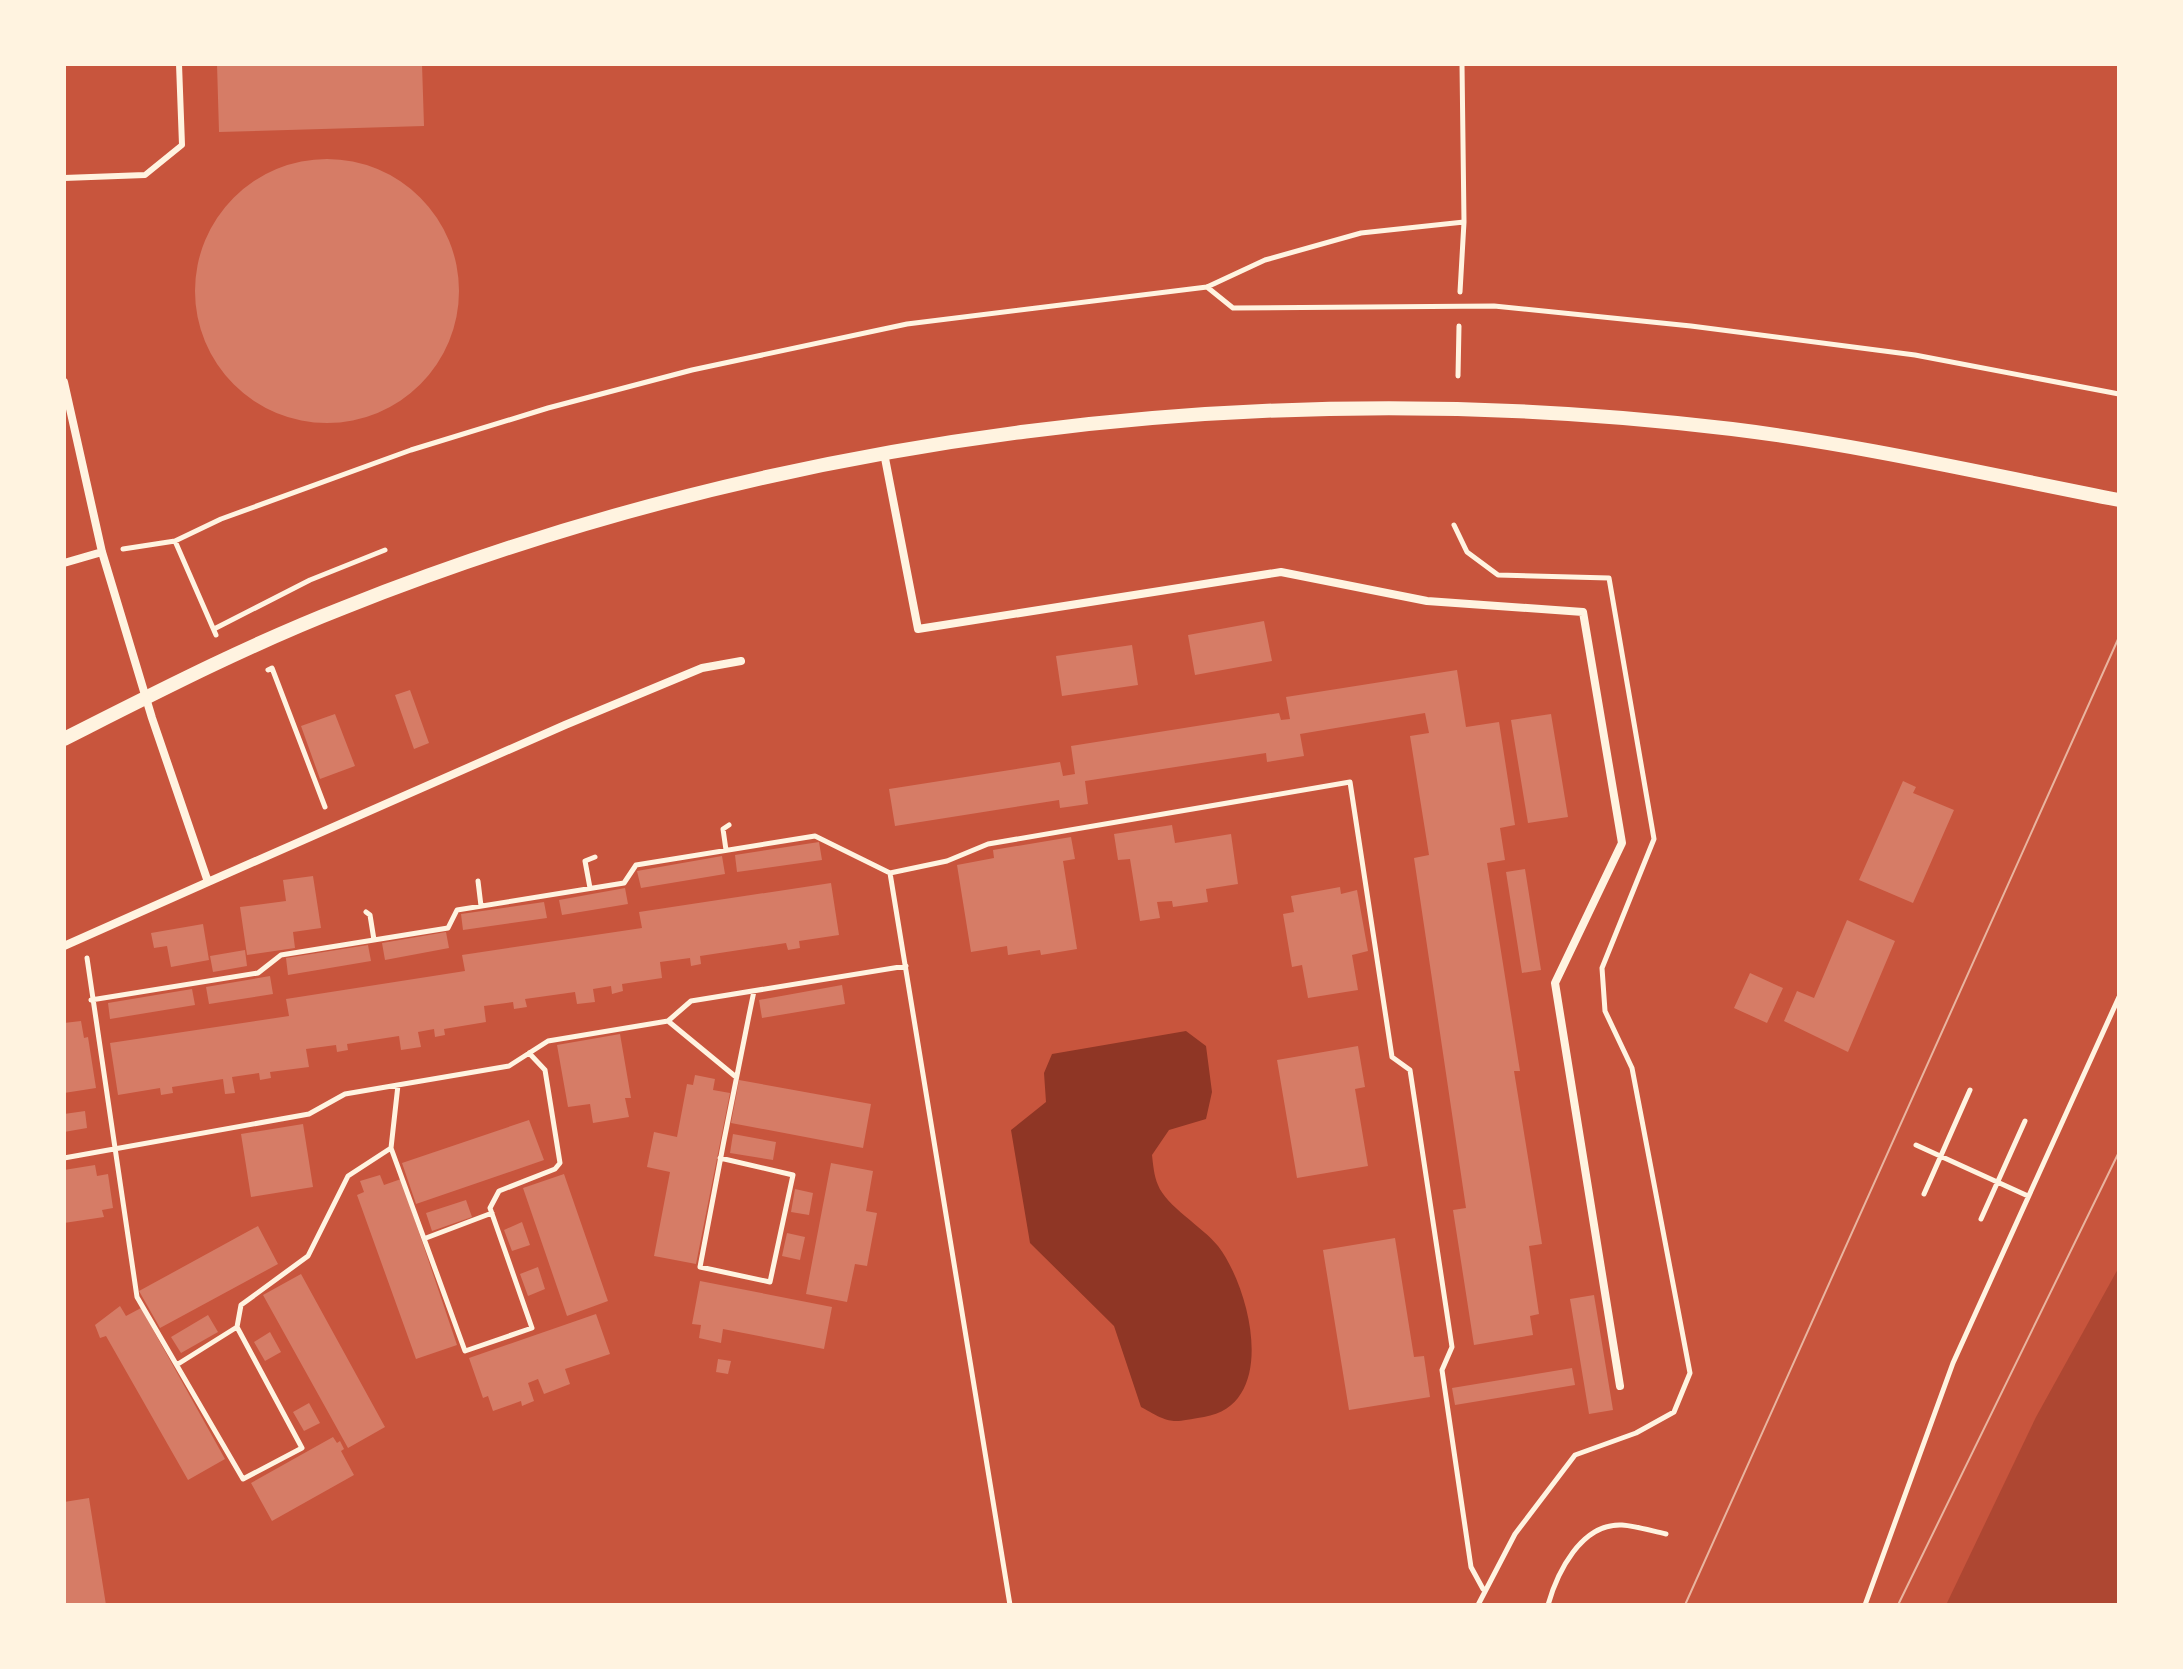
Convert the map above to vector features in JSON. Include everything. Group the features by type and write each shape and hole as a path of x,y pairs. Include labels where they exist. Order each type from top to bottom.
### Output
{"street":[{"path":"64,382 102,552 208,882"},
{"path":"64,739 339,609 512,546 742,481 883,452 999,435 1166,416 1381,408 1515,411 1655,421 1819,441 2119,500"},
{"path":"883,452 918,629 1281,572 1427,601 1583,612 1622,843 1555,983 1620,1386"},
{"path":"64,563 102,552"},
{"path":"64,946 455,772 702,668 741,661"}],"lane":[{"path":"64,178 145,175 182,145 179,64"}],"path":[{"path":"1460,292 1464,222 1462,64"},
{"path":"102,552 175,541 221,519 411,450 548,408 692,370 907,324 1207,287 1265,260 1361,233 1464,222"},
{"path":"1207,287 1233,308 1524,309 1691,326 1915,355 2119,394"},
{"path":"1458,376 1459,326"},
{"path":"1454,525 1467,552 1498,575 1609,578 1654,839 1602,968 1605,1011 1632,1068 1690,1373 1674,1412 1636,1433 1575,1455 1515,1534 1483,1589 1478,1605"},
{"path":"175,541 227,660"},
{"path":"214,629 310,580 385,550"},
{"path":"261,673 272,668 333,828"},
{"path":"91,1000 258,973 281,955 448,928 457,910 624,883 636,865 815,836 890,873 947,861 988,844 1350,782 1392,1057 1410,1070 1452,1347 1442,1370 1471,1567 1483,1589"},
{"path":"726,850 723,829 729,825"},
{"path":"590,888 585,861 595,857"},
{"path":"890,873 1010,1605"},
{"path":"478,881 481,906"},
{"path":"366,912 370,915 374,940"},
{"path":"84,937 112,1149 137,1297 243,1479 302,1448 237,1327 241,1305 308,1256 348,1176 391,1148"},
{"path":"64,1158 309,1114 345,1094 509,1066 548,1041 668,1021 691,1001 906,966"},
{"path":"720,1158 793,1175 770,1282 700,1267 720,1158 754,991"},
{"path":"1865,1605 1953,1363 2119,997"},
{"path":"668,1021 736,1077"},
{"path":"398,1085 391,1148 465,1351 532,1328 490,1208 499,1191 555,1169 560,1163 545,1070 529,1053"},
{"path":"1924,1194 1970,1090"},
{"path":"1981,1219 2025,1121"},
{"path":"1916,1145 2028,1196"},
{"path":"426,1238 492,1213"},
{"path":"178,1364 237,1327"},
{"path":"1548,1605 1567,1558 1594,1533 1618,1525 1666,1534"}],"shaded area":[{"path":"1186,1031 1206,1046 1212,1092 1206,1119 1169,1130 1152,1155 1155,1174 1162,1193 1218,1246 1230,1265 1248,1316 1252,1343 1250,1369 1242,1391 1227,1408 1204,1417 1177,1421 1165,1419 1141,1407 1114,1326 1030,1243 1011,1130 1046,1102 1044,1073 1052,1054"},
{"path":"2119,1267 2119,1605 1946,1605 2036,1417"}],"building":[{"path":"217,64 422,64 424,126 219,132"},
{"path":"327,159 377,169 411,189 429,207 449,241 459,291 449,341 429,375 411,393 377,413 327,423 277,413 243,393 225,375 205,341 195,291 205,241 225,207 243,189 277,169"},
{"path":"1264,621 1272,661 1195,675 1188,635"},
{"path":"1132,645 1138,685 1062,696 1056,656"},
{"path":"1457,670 1466,727 1499,722 1515,825 1500,828 1505,860 1487,863 1520,1071 1514,1071 1542,1244 1529,1246 1539,1314 1530,1316 1533,1335 1474,1345 1453,1210 1466,1208 1414,858 1429,855 1410,736 1429,733 1425,713 1300,734 1304,756 1267,762 1266,753 1085,781 1088,804 1060,808 1059,800 895,826 889,789 1060,762 1063,776 1075,774 1071,746 1279,713 1281,720 1290,719 1286,697"},
{"path":"410,690 429,743 414,749 395,695"},
{"path":"335,714 355,766 320,779 301,726"},
{"path":"1551,714 1568,817 1528,823 1511,720"},
{"path":"1903,781 1916,787 1913,793 1954,810 1913,903 1859,880"},
{"path":"1172,825 1175,843 1231,834 1238,884 1206,889 1208,902 1173,907 1172,901 1157,902 1160,918 1140,921 1130,859 1118,860 1114,834"},
{"path":"1071,837 1075,859 1063,861 1077,949 1041,955 1040,950 1008,955 1007,946 971,952 957,865 994,858 993,850"},
{"path":"819,842 822,860 737,872 735,855"},
{"path":"722,856 725,874 641,888 637,871"},
{"path":"1525,869 1541,970 1522,973 1506,872"},
{"path":"313,876 321,928 293,932 295,948 247,955 240,907 286,901 283,880"},
{"path":"831,883 839,935 799,941 800,948 788,950 786,943 700,956 701,964 691,966 690,958 660,962 662,978 622,984 623,991 612,994 611,986 593,989 595,1002 577,1004 575,992 525,999 527,1007 514,1009 513,1002 484,1006 486,1022 444,1029 445,1035 435,1037 434,1029 418,1032 421,1047 401,1050 399,1036 347,1044 348,1050 337,1052 336,1045 306,1049 309,1067 270,1072 271,1078 260,1080 259,1073 232,1077 235,1093 225,1094 223,1079 172,1087 173,1093 161,1095 160,1088 118,1095 110,1043 289,1016 286,999 465,971 462,955 642,928 639,912"},
{"path":"1340,887 1341,894 1357,890 1368,951 1352,955 1358,990 1308,998 1302,965 1292,967 1283,914 1294,912 1291,896"},
{"path":"625,888 628,904 562,915 559,900"},
{"path":"544,902 547,918 463,930 461,914"},
{"path":"1847,920 1895,941 1848,1052 1784,1021 1797,991 1814,998"},
{"path":"203,924 209,960 171,967 167,946 154,948 151,933"},
{"path":"446,932 449,948 385,960 382,943"},
{"path":"368,945 371,961 288,975 286,958"},
{"path":"245,950 247,966 213,972 210,956"},
{"path":"1750,973 1783,988 1767,1023 1734,1008"},
{"path":"270,976 273,994 209,1004 206,987"},
{"path":"842,985 845,1004 762,1018 759,1000"},
{"path":"192,989 195,1005 110,1019 108,1003"},
{"path":"81,1021 84,1038 88,1037 96,1088 64,1093 64,1023"},
{"path":"620,1034 631,1098 625,1098 629,1117 593,1123 590,1104 568,1107 557,1045"},
{"path":"1358,1046 1365,1087 1355,1089 1368,1166 1297,1178 1277,1060"},
{"path":"695,1075 715,1079 713,1090 730,1093 696,1264 654,1256 670,1172 647,1167 654,1132 677,1137 687,1084 693,1085"},
{"path":"739,1080 871,1104 863,1148 731,1123"},
{"path":"85,1111 87,1128 64,1132 64,1114"},
{"path":"529,1120 544,1160 416,1204 402,1163"},
{"path":"303,1124 313,1187 251,1197 241,1134"},
{"path":"733,1134 776,1142 773,1160 730,1153"},
{"path":"831,1163 873,1171 866,1211 877,1213 867,1266 855,1264 847,1302 806,1294"},
{"path":"95,1165 97,1176 108,1174 113,1208 102,1210 104,1217 64,1223 64,1170"},
{"path":"564,1174 608,1301 567,1316 523,1188"},
{"path":"380,1175 384,1185 401,1179 457,1345 416,1359 357,1195 364,1192 360,1181"},
{"path":"795,1189 813,1193 809,1215 791,1212"},
{"path":"466,1200 472,1217 432,1231 426,1213"},
{"path":"522,1222 530,1245 512,1251 504,1230"},
{"path":"258,1226 278,1264 160,1328 139,1291"},
{"path":"787,1233 805,1237 800,1260 782,1256"},
{"path":"1395,1238 1414,1357 1424,1356 1430,1397 1349,1410 1323,1250"},
{"path":"538,1267 545,1289 528,1296 520,1274"},
{"path":"301,1274 385,1427 348,1448 263,1295"},
{"path":"700,1281 832,1307 824,1349 723,1329 721,1343 699,1338 701,1325 692,1324"},
{"path":"1594,1295 1613,1410 1589,1414 1570,1299"},
{"path":"120,1306 126,1316 141,1308 225,1459 188,1480 106,1336 100,1338 95,1325"},
{"path":"596,1314 610,1354 565,1369 570,1384 544,1394 538,1379 528,1383 534,1401 522,1406 521,1401 493,1411 488,1396 483,1398 469,1358"},
{"path":"208,1315 218,1332 181,1353 171,1337"},
{"path":"270,1332 281,1352 265,1361 254,1342"},
{"path":"718,1359 731,1361 728,1374 716,1372"},
{"path":"1572,1368 1575,1385 1455,1405 1452,1388"},
{"path":"309,1403 320,1423 304,1431 293,1412"},
{"path":"333,1437 337,1443 340,1441 344,1449 341,1451 354,1475 272,1521 251,1483"},
{"path":"89,1498 106,1605 64,1605 64,1502"}],"tram line":[{"path":"1685,1605 2119,637"},
{"path":"1898,1605 2119,1152"}]}
